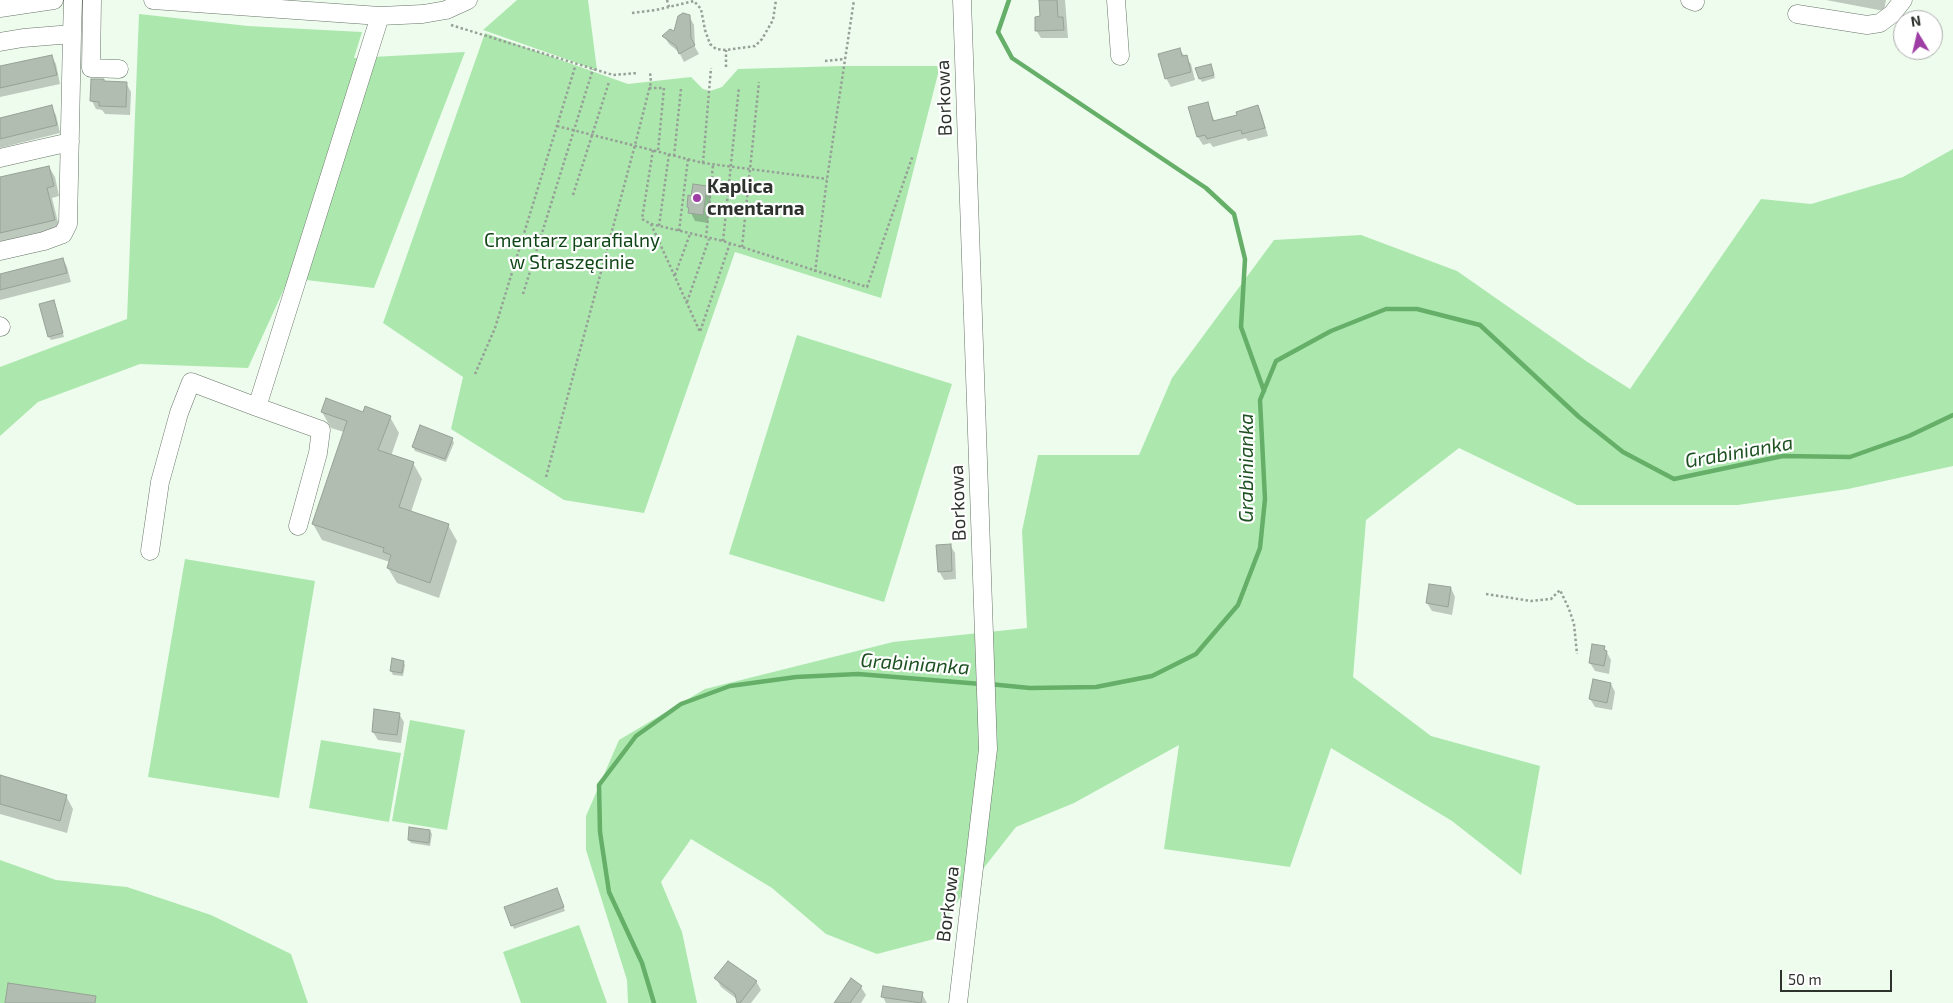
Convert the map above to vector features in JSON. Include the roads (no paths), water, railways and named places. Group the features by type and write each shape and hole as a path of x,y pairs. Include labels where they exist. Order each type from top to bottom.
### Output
{"street":[{"path":"0,8 54,0"},
{"path":"0,251 44,241 63,234 68,224 73,0"},
{"path":"92,0 91,68 119,69"},
{"path":"153,0 235,3 380,16 423,14 446,10 468,0"},
{"name":"Borkowa","path":"958,1003 988,749 962,0"},
{"path":"1116,0 1120,56"},
{"path":"1797,14 1867,26 1880,23 1892,14 1903,0"},
{"path":"257,407 380,16"},
{"path":"0,42 72,34"},
{"path":"0,158 70,142"},
{"path":"150,551 160,482 179,413 191,382 321,430 318,453 298,526"}],"waterway":[{"path":"1009,0 998,32 1012,58 1206,188 1234,214 1245,259 1241,327 1264,391"},
{"name":"Grabinianka","path":"989,684 1030,688 1096,687 1152,676 1196,654 1238,605 1260,548 1265,499 1260,400 1276,361 1331,331 1386,309 1417,309 1480,325 1579,417 1623,452 1674,479 1783,456 1850,457 1909,436 1953,415"},
{"name":"Grabinianka","path":"654,1003 642,963 609,892 600,832 599,785 636,736 681,704 730,686 796,677 858,674 981,684"}],"place":[{"name":"Kaplica cmentarna","path":"697,198"}],"park label":[{"name":"Cmentarz parafialny w Straszęcinie","path":"572,252"}]}
